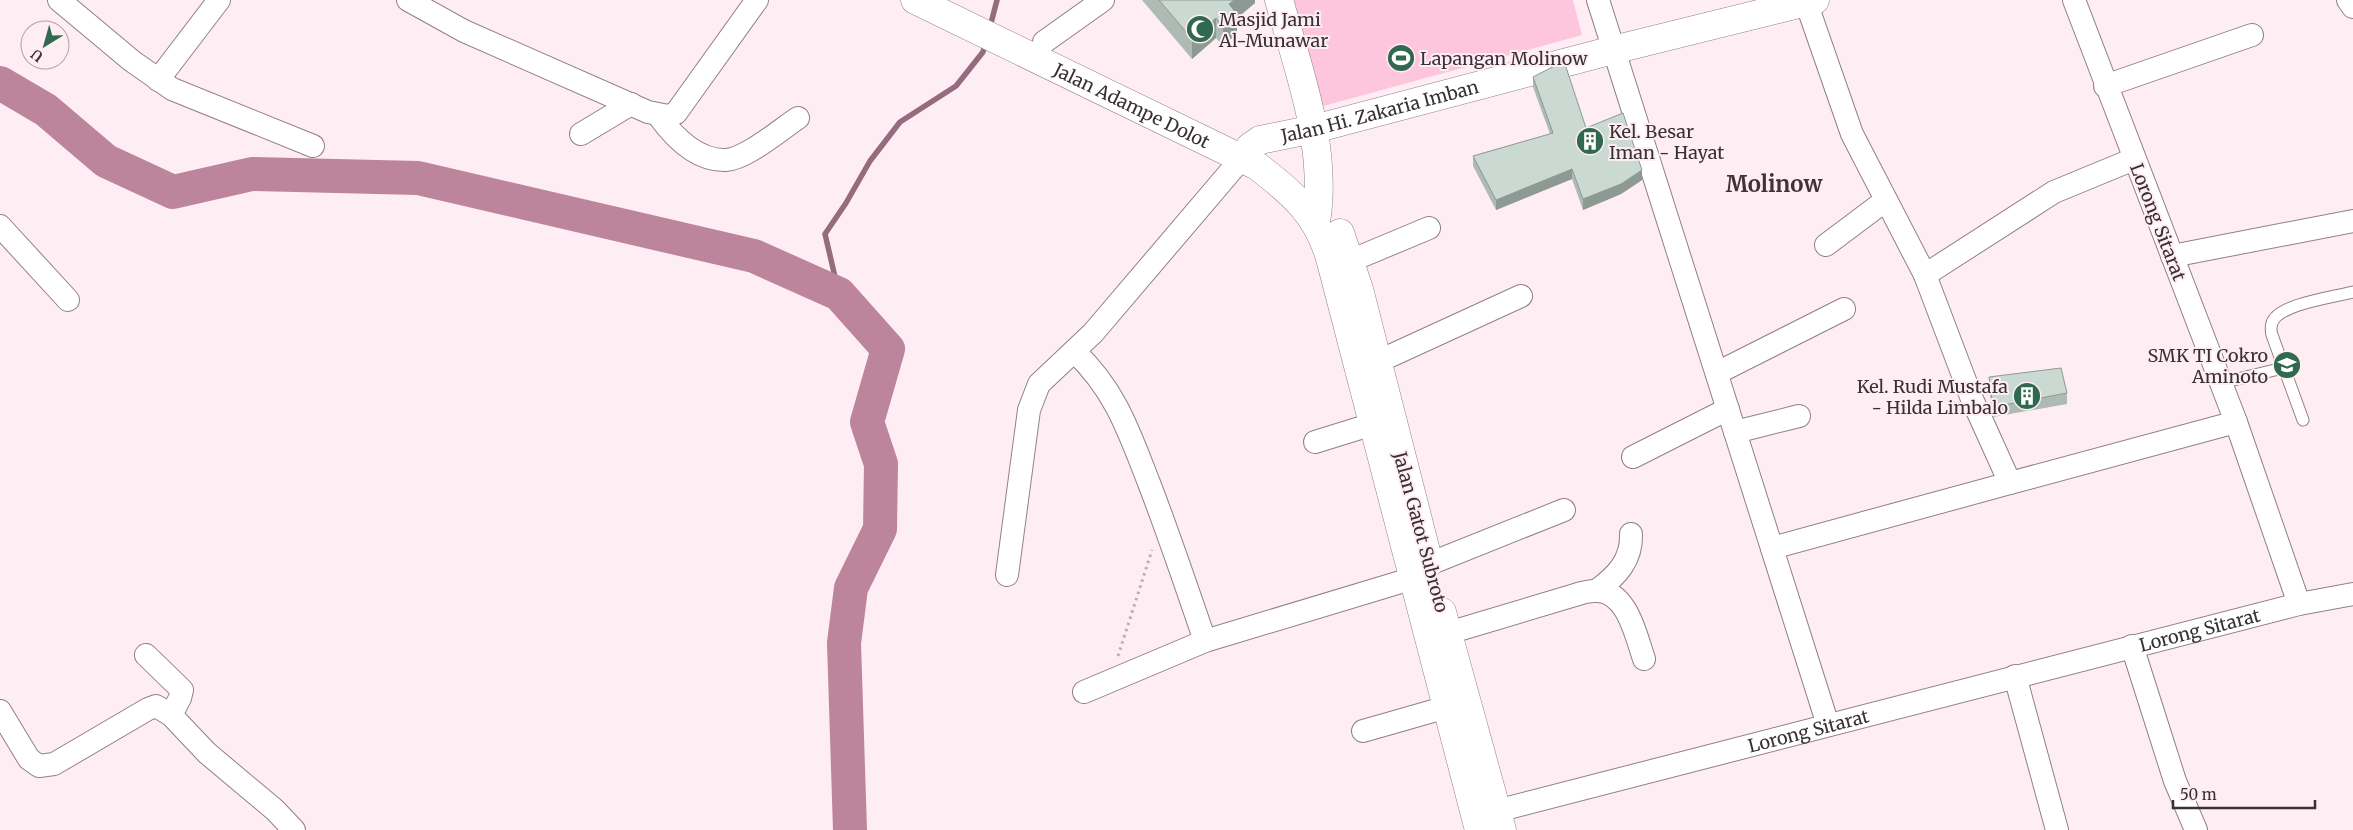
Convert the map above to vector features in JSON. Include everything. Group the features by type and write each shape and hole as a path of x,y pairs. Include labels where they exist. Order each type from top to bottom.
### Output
{"main road":[{"name":"Jalan Adampe Dolot","path":"914,0 978,20 1009,34 1246,152"},
{"name":"Jalan Adampe Dolot","path":"955,0 978,20"},
{"path":"1279,0 1314,129 1325,225"},
{"name":"Jalan Hi. Zakaria Imban","path":"1246,152 1260,140 1314,129 1613,50 1810,1"},
{"name":"Jalan Adampe Dolot","path":"1009,34 1044,42 1246,152 1325,225"},
{"name":"Jalan Gatot Subroto","path":"1325,225 1350,261 1373,424 1421,571 1448,633 1488,822"},
{"name":"Jalan Gatot Subroto","path":"1325,225 1360,336 1377,362 1421,571 1447,707 1488,822"}],"street":[{"path":"59,0 158,80 195,99 313,146"},
{"path":"408,0 441,8 464,31 631,104 658,115 668,116 676,113 757,0"},
{"path":"1044,42 1103,0"},
{"path":"1598,0 1828,725"},
{"name":"Lorong Sitarat","path":"1488,822 1828,725 2299,604 2236,422 2105,86 2074,0"},
{"path":"2348,0 2353,7"},
{"path":"1810,1 1852,134 1925,276 1972,399 2010,484"},
{"path":"158,80 217,2"},
{"path":"2105,86 2252,35"},
{"path":"581,134 631,104"},
{"path":"658,115 671,133 685,145 706,156 726,160 742,154 798,118"},
{"path":"1007,575 1032,399 1039,384 1075,352 1246,152"},
{"path":"1925,276 2054,192 2134,159"},
{"path":"1826,246 1886,200"},
{"path":"2172,256 2353,221"},
{"path":"0,226 68,300"},
{"path":"1350,261 1429,228"},
{"path":"1377,362 1521,296"},
{"path":"1717,373 1844,309"},
{"path":"1075,352 1099,377 1120,411 1163,518 1205,641"},
{"path":"1633,457 1728,409"},
{"path":"1735,432 1799,416"},
{"path":"1772,548 2236,422"},
{"path":"1315,442 1373,424"},
{"path":"1084,692 1205,641 1421,571 1564,510"},
{"path":"1596,591 1613,578 1624,564 1632,548 1631,534"},
{"path":"1448,633 1575,595 1596,591 1612,595 1622,606 1644,659"},
{"path":"2299,604 2353,594"},
{"path":"2132,646 2175,781 2196,830"},
{"path":"146,655 182,690 172,715"},
{"path":"2015,676 2057,830"},
{"path":"0,711 29,760 39,766 54,764 156,706 172,715 207,753 276,810 294,830"},
{"path":"1363,730 1447,707"}],"lane":[{"path":"2303,420 2272,335 2272,323 2280,312 2298,305 2353,292"},
{"path":"2221,384 2283,368"}],"path":[{"path":"1109,683 1163,518"}],"shaded area":[{"name":"Lapangan Molinow","path":"1290,0 1573,0 1582,35 1320,107"}],"building":[{"path":"1159,0 1234,0 1229,4 1237,14 1223,26 1216,18 1192,39"},
{"name":"Kel. Besar Iman - Hayat","path":"1564,61 1586,128 1623,113 1642,170 1621,184 1583,199 1572,169 1496,200 1473,156 1553,133 1533,77"},
{"name":"Kel. Rudi Mustafa - Hilda Limbalo","path":"2061,368 2067,393 1993,407 1989,377"}],"waterway":[{"path":"990,27 997,0"},
{"path":"839,294 825,234 846,203 870,161 900,122 956,86 983,52 985,43"},
{"path":"0,83 46,110 106,161 173,192 252,174 418,178 754,256 839,294 888,349 867,422 881,464 880,529 851,588 844,643 850,830"}],"place":[{"name":"Masjid Jami Al-Munawar","path":"1200,29"},
{"name":"Lapangan Molinow","path":"1401,58"},
{"name":"Kel. Besar Iman - Hayat","path":"1590,141"},
{"name":"SMK TI Cokro Aminoto","path":"2287,365"},
{"name":"Kel. Rudi Mustafa - Hilda Limbalo","path":"2027,396"}],"district":[{"name":"Molinow","path":"1774,184"}]}
